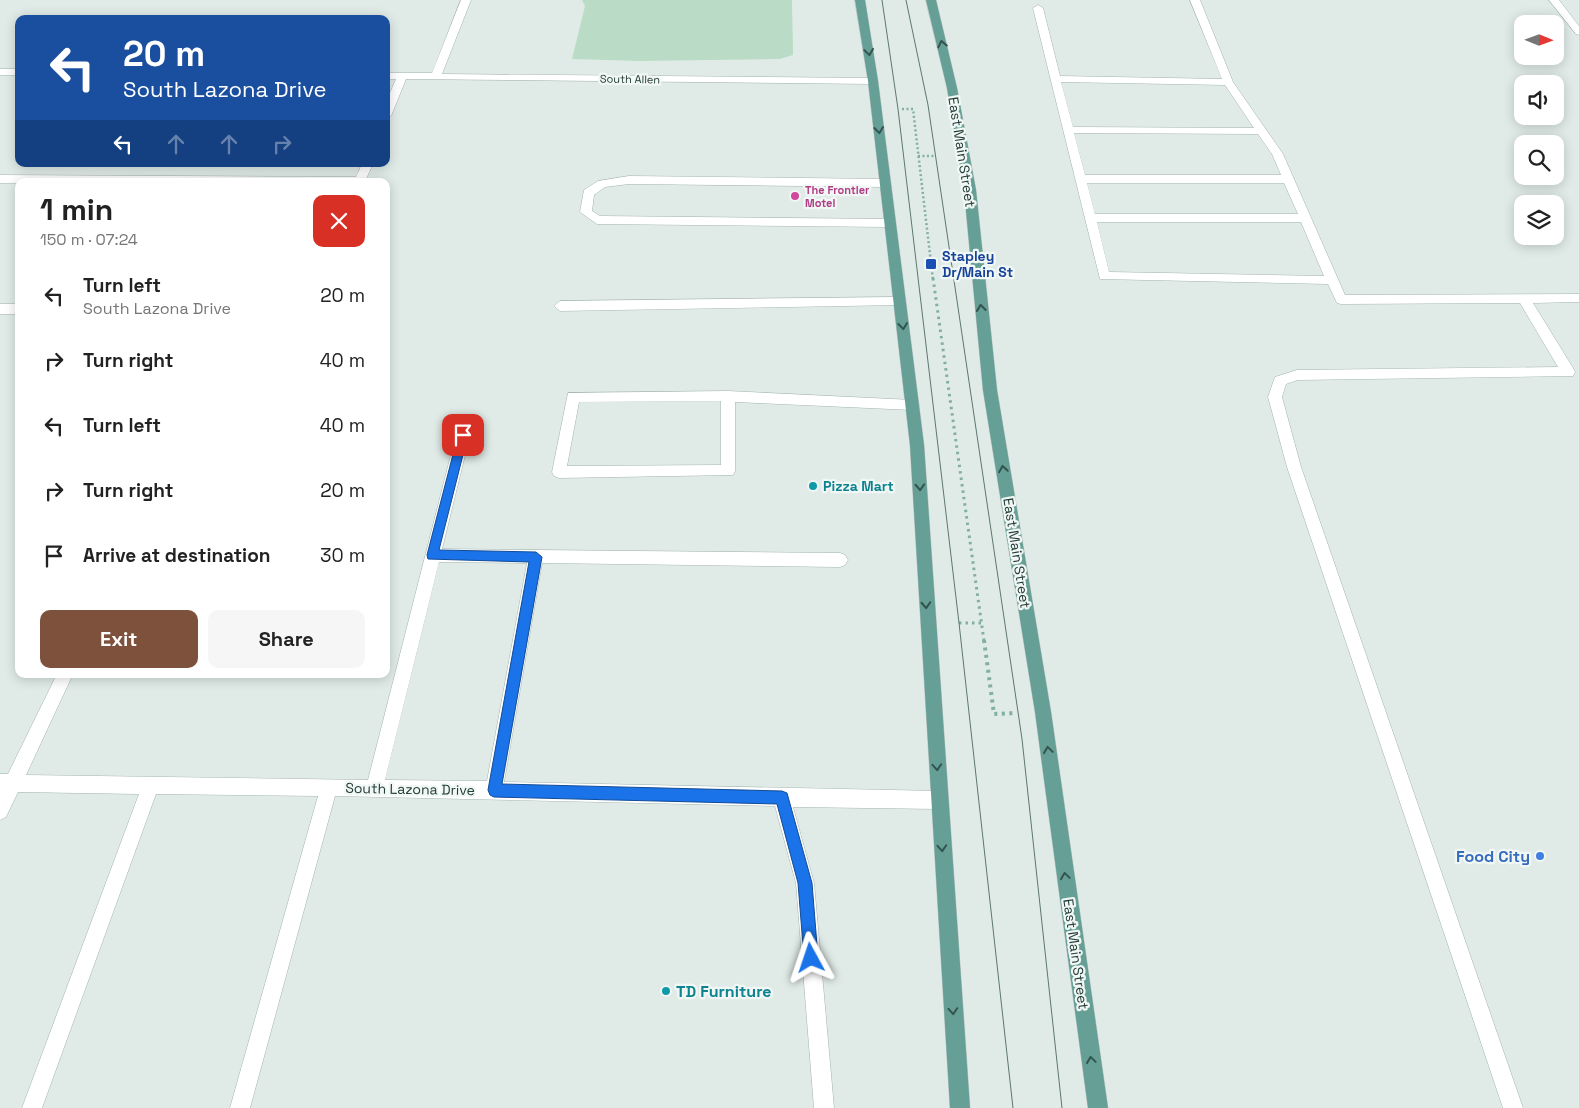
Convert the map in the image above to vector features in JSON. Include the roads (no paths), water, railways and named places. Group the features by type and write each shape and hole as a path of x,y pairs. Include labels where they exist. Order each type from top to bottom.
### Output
{"main road":[{"path":"860,0 873,82 913,405 960,1108"},
{"name":"East Main Street","path":"931,0 949,75 966,166 990,390 1043,712 1098,1108"}],"street":[{"path":"436,76 466,0"},
{"path":"1194,0 1228,82 1277,154 1341,300 1579,298"},
{"path":"1554,0 1579,32"},
{"path":"1038,8 1104,276 1331,280"},
{"path":"0,72 15,72"},
{"name":"South Allen","path":"390,76 873,82"},
{"path":"390,106 402,76"},
{"path":"1056,79 1228,82"},
{"path":"1068,130 1261,131"},
{"path":"0,179 15,179"},
{"path":"1080,179 1288,179"},
{"path":"886,183 629,180 602,184 588,193 586,212 597,220 890,223"},
{"path":"1090,218 1304,218"},
{"path":"1513,1108 1294,467 1275,397 1280,382 1297,375 1568,372 1524,299"},
{"path":"560,306 900,301"},
{"path":"0,309 15,309"},
{"path":"728,396 728,471 559,472 573,397 728,396 913,405"},
{"path":"374,788 463,435"},
{"path":"432,555 840,560"},
{"path":"494,790 536,557"},
{"path":"0,811 7,783 63,678"},
{"name":"South Lazona Drive","path":"7,783 494,790 782,798 939,800"},
{"path":"32,1108 151,785"},
{"path":"240,1108 329,788"},
{"path":"782,798 805,883 824,1108"}],"tram line":[{"path":"882,0 898,109 959,623 1013,1108"},
{"path":"906,0 928,105 1022,739 1062,1108"}],"place":[{"name":"The Frontier Motel","path":"795,196"},
{"name":"Stapley Dr/Main St","path":"931,264"},
{"name":"Pizza Mart","path":"813,486"},
{"name":"Food City","path":"1540,856"},
{"name":"TD Furniture","path":"666,991"}]}
